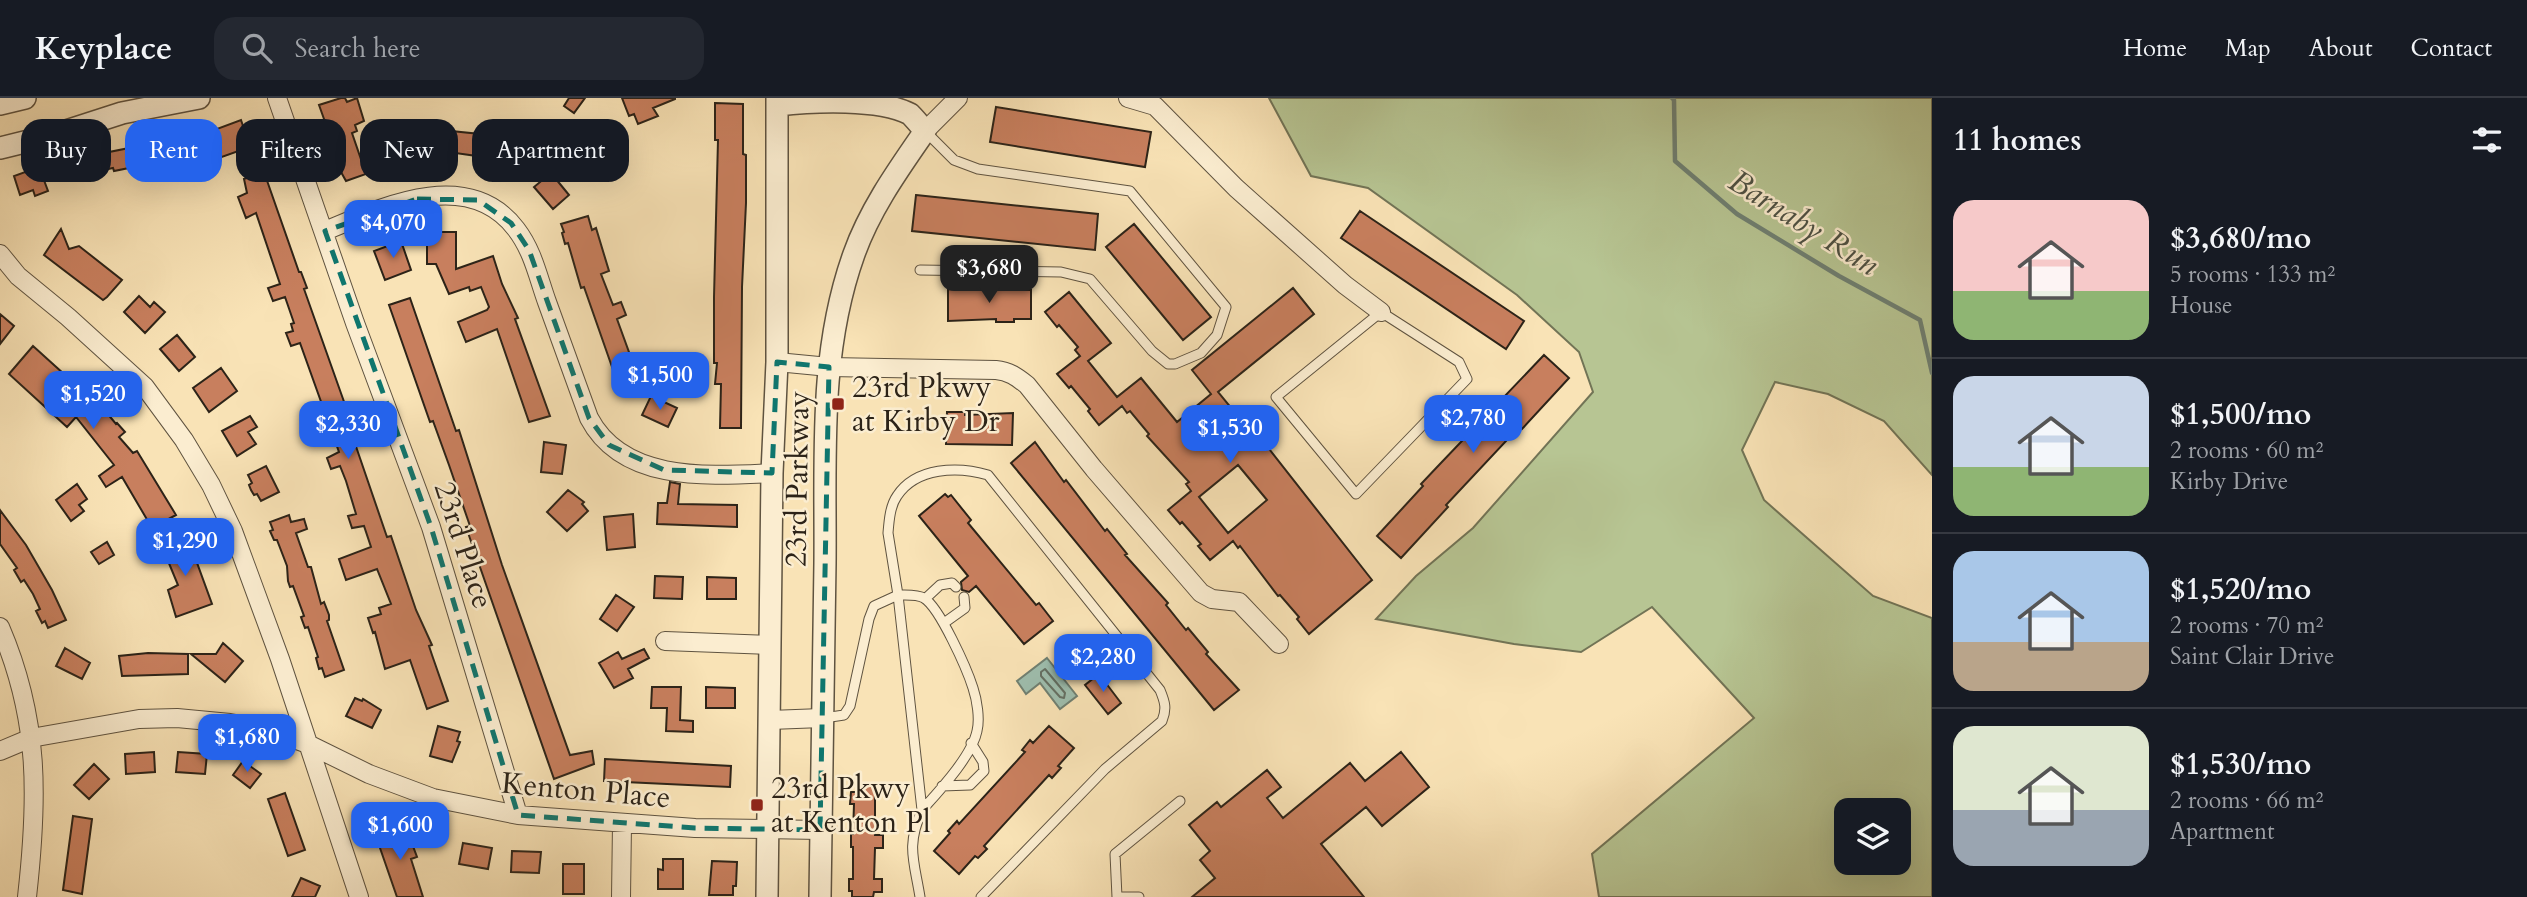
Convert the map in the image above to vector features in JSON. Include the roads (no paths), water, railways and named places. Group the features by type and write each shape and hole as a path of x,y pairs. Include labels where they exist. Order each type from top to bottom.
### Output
{"street":[{"path":"0,104 25,98"},
{"path":"0,148 57,134 122,113 199,98"},
{"name":"23rd Place","path":"276,98 325,231 355,323 431,527 518,815"},
{"name":"23rd Parkway","path":"820,897 824,445 835,317 867,221 925,131 958,98"},
{"path":"1128,98 1155,106 1236,188 1345,285 1381,312"},
{"path":"778,101 881,102 909,114 925,131"},
{"name":"23rd Parkway","path":"767,897 772,473 777,362 778,101"},
{"path":"325,231 380,208 438,195 463,196 488,205 511,223 529,250 589,418 596,432 609,445 645,465 664,470 733,475 772,473"},
{"path":"0,254 18,276 145,387 199,463 233,531 280,659 359,897"},
{"path":"777,362 829,367 996,370 1007,371 1016,376 1027,385 1094,469 1201,593 1212,599 1240,601 1279,644"},
{"path":"0,628 23,690 31,738 35,796 27,897"},
{"path":"665,641 771,645"},
{"name":"Kenton Place","path":"0,751 31,738 139,719 177,718 230,723 270,730 308,744 369,774 433,798 518,815 622,824 821,830"},
{"path":"770,720 821,718"},
{"path":"621,897 622,824"}],"lane":[{"path":"920,270 1061,272 1081,275 1100,288 1152,351 1168,364 1175,365 1201,353 1217,335 1226,307 1130,191 978,169 954,160 925,131"},
{"path":"1381,312 1458,362 1467,379 1356,494 1276,397 1381,312"},
{"path":"922,810 898,595 888,533 892,508 898,494 912,481 949,469 972,470 988,475 1160,690 1166,713 1162,721 1097,777 981,897"},
{"path":"925,599 946,583 952,583 956,587"},
{"path":"821,718 844,715 850,706 874,606 898,595 915,595 925,599 944,623 976,697 978,724 976,734 953,774 922,810 911,843 920,897"},
{"path":"944,623 965,608 964,597"},
{"path":"942,786 970,785 984,771 983,762 971,743"},
{"path":"1139,897 1120,897 1115,854 1180,801"}],"water":[{"path":"1047,658 1077,696 1060,709 1040,683 1026,694 1017,681"}],"waterway":[{"name":"Barnaby Run","path":"1672,98 1675,161 1737,214 1839,276 1920,320 1932,373"}],"place":[{"name":"23rd Pkwy at Kirby Dr","path":"838,404"},
{"name":"23rd Pkwy at Kenton Pl","path":"757,805"}]}
